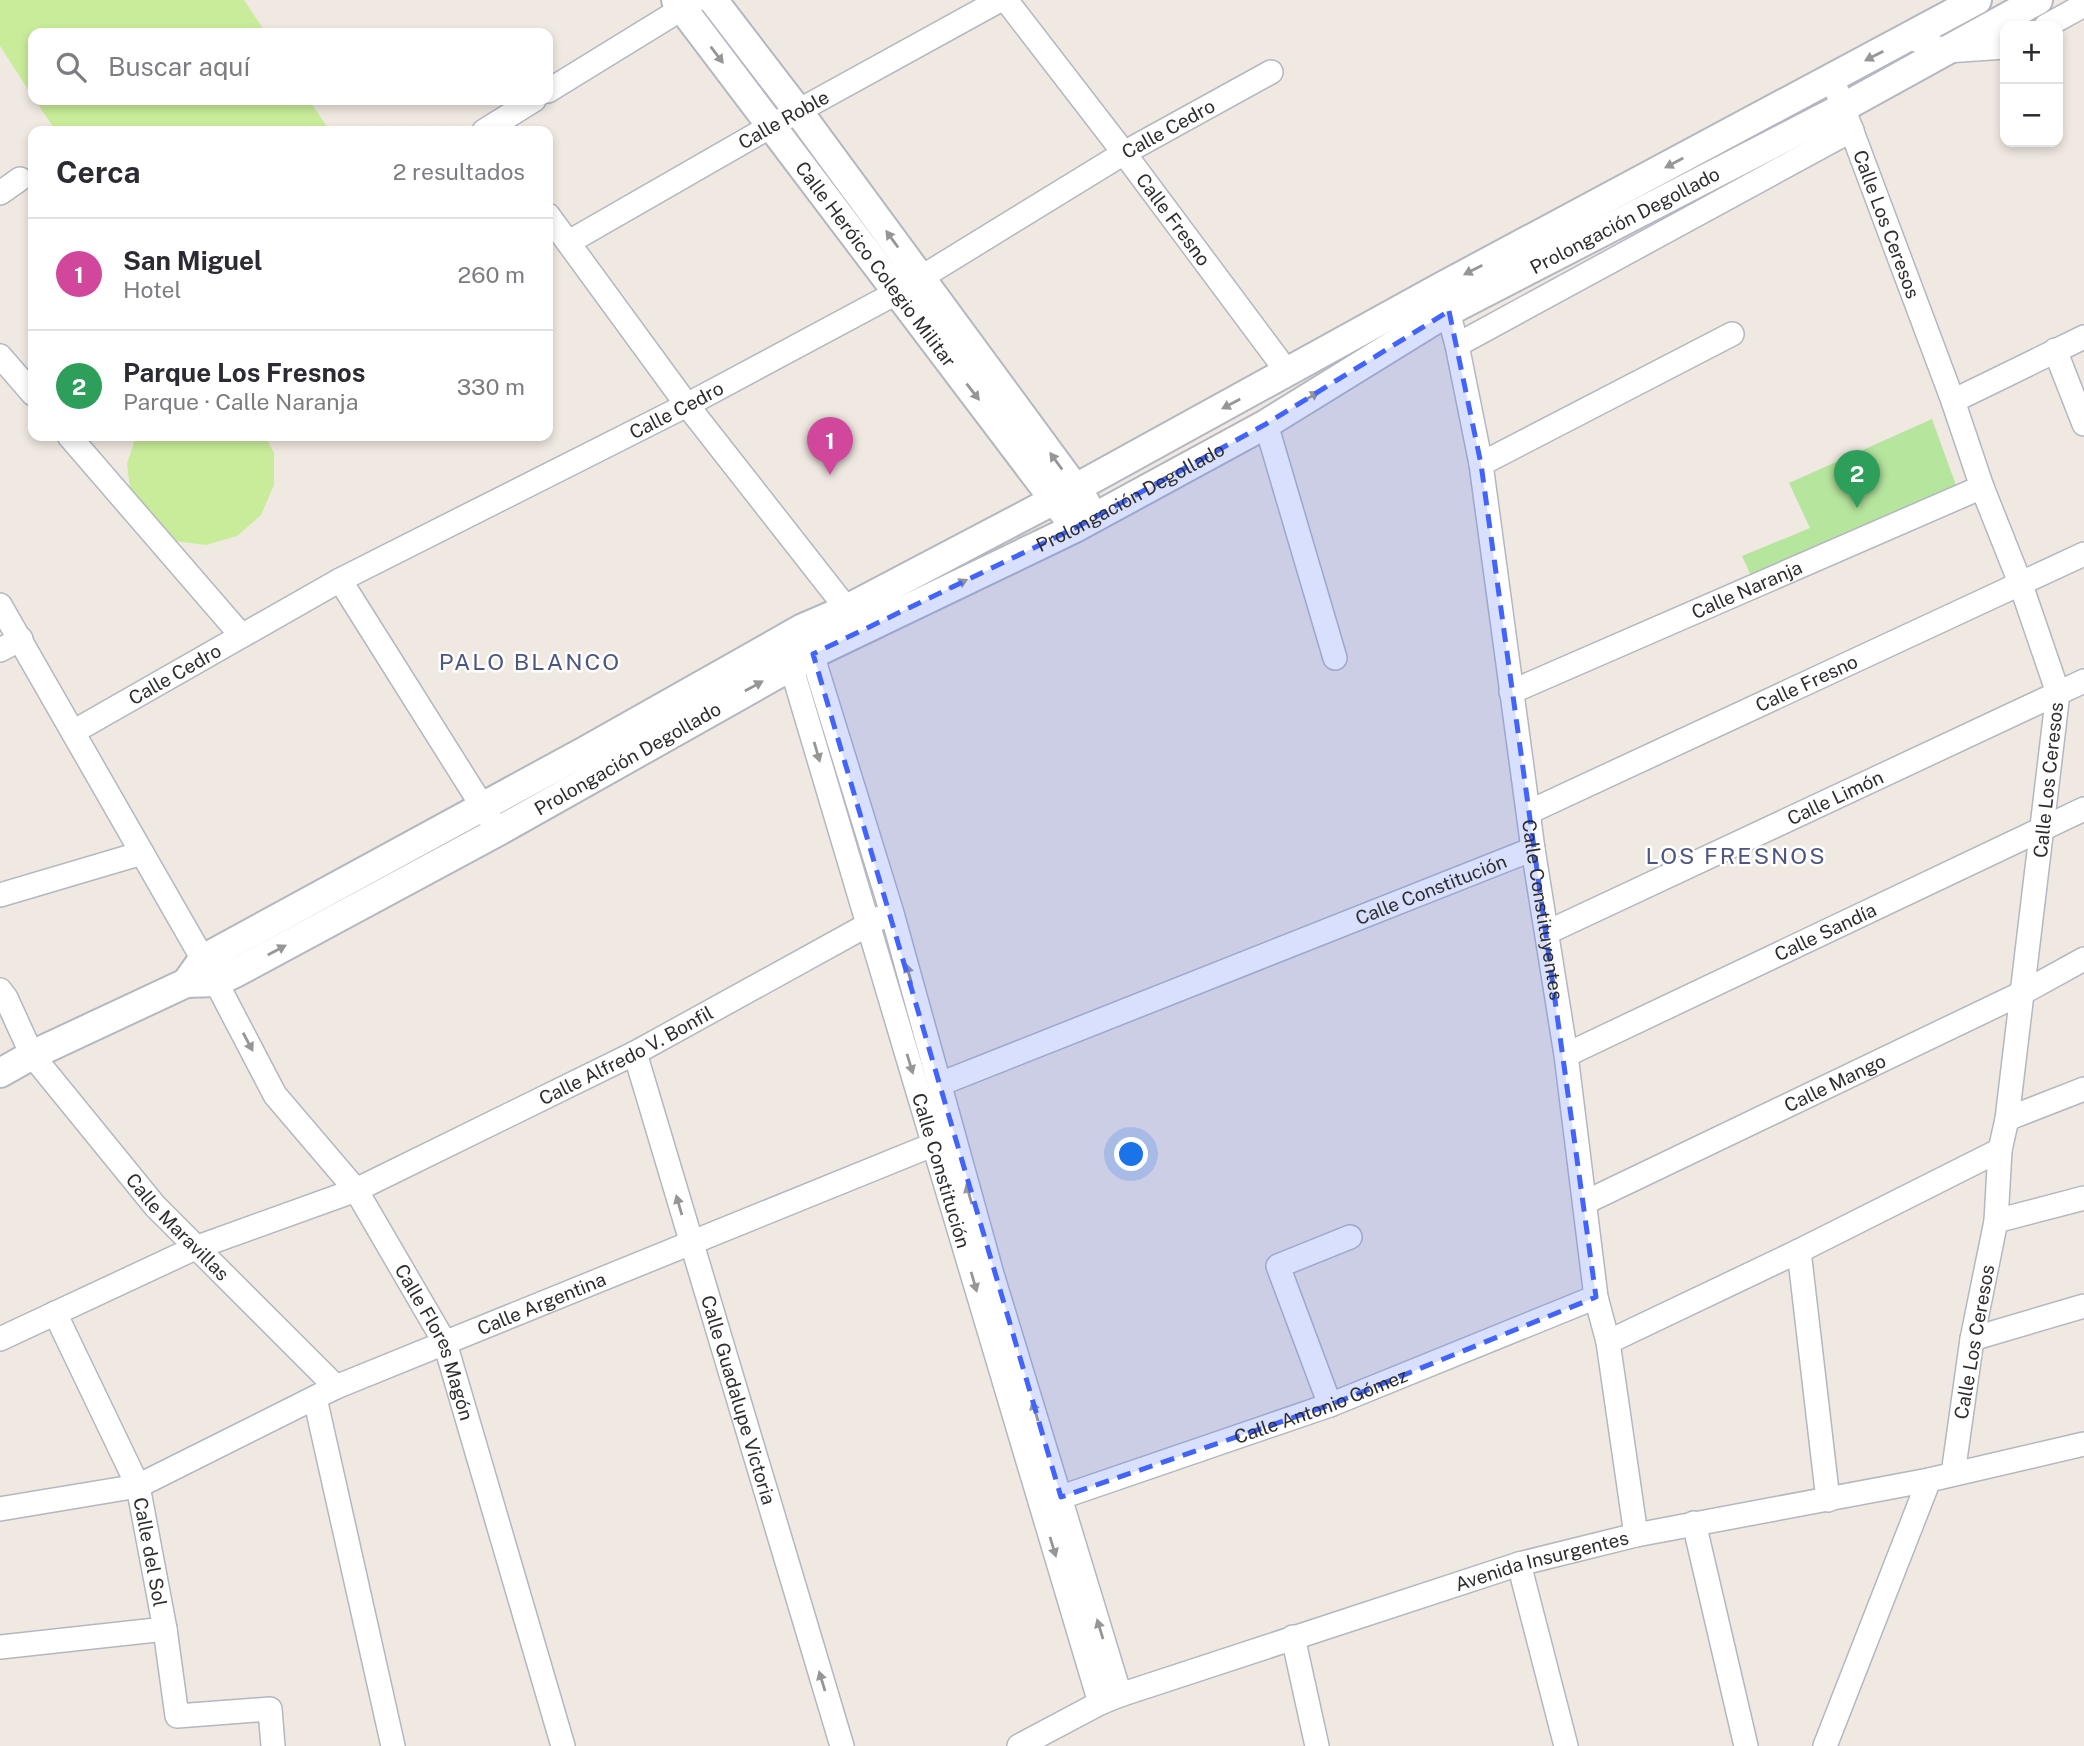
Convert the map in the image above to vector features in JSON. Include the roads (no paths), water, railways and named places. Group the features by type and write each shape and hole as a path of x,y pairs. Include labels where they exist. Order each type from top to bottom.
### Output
{"street":[{"name":"Calle Heróico Colegio Militar","path":"713,0 799,111 920,277 1086,522"},
{"name":"Calle Roble","path":"569,242 771,126 1000,0"},
{"name":"Calle Fresno","path":"1006,0 1288,373"},
{"name":"Prolongación Degollado","path":"210,970 484,806 798,647 1086,522 1266,424 1445,299 1832,78 1977,0"},
{"name":"Prolongación Degollado","path":"210,970 497,832 798,647 847,608 1288,373 1445,299 1848,118 1947,51 2038,0"},
{"name":"Calle Heróico Colegio Militar","path":"685,3 771,126 896,293 1065,493"},
{"path":"553,88 685,3"},
{"path":"2055,21 2084,5"},
{"path":"1910,38 1947,51 2000,47"},
{"name":"Calle Cedro","path":"73,732 340,580 687,405 896,293 1124,153 1271,72"},
{"name":"Calle Los Ceresos","path":"1832,78 1953,401 1982,487 2021,585 2058,693 2007,1119 2000,1150 1996,1221 1972,1339 1953,1474"},
{"path":"491,126 526,105"},
{"path":"1457,345 1848,118"},
{"path":"0,193 20,179"},
{"path":"553,221 687,405 847,608"},
{"name":"Calle Constituyentes","path":"1445,299 1482,464 1511,692 1566,1055 1596,1297 1608,1342 1636,1535"},
{"path":"1482,464 1732,334"},
{"path":"1953,401 2084,338"},
{"path":"2055,350 2084,424"},
{"path":"0,356 28,388"},
{"path":"1266,424 1335,658"},
{"path":"73,441 241,635"},
{"name":"Calle Naranja","path":"1511,692 1982,487"},
{"name":"Calle Fresno","path":"1529,812 2084,554"},
{"path":"340,580 484,806 497,832"},
{"name":"Calle Flores Magón","path":"0,605 210,970 275,1095 356,1190 445,1343 563,1746"},
{"path":"0,650 20,639"},
{"name":"Calle Constitución","path":"798,647 891,913 940,1084 944,1140"},
{"name":"Calle Constitución","path":"798,647 867,924 944,1140 1110,1699"},
{"name":"Calle Limón","path":"1548,932 2084,681"},
{"name":"Calle Sandía","path":"1566,1055 2084,809"},
{"name":"Calle Constitución","path":"940,1084 1534,849"},
{"path":"0,895 142,853"},
{"name":"Calle Alfredo V. Bonfil","path":"0,1339 195,1248 356,1190 635,1053 891,913"},
{"name":"Calle Mango","path":"1586,1202 2022,993 2084,959"},
{"path":"0,1073 210,970"},
{"name":"Calle Maravillas","path":"0,990 32,1055 155,1206 336,1387"},
{"name":"Calle Guadalupe Victoria","path":"635,1053 842,1746"},
{"path":"2007,1119 2084,1089"},
{"name":"Calle Argentina","path":"0,1509 138,1486 336,1387 944,1140"},
{"path":"1608,1342 1799,1251 2000,1150"},
{"path":"1996,1221 2084,1198"},
{"path":"1330,1405 1278,1266 1350,1237"},
{"path":"1799,1251 1828,1500"},
{"name":"Calle Antonio Gómez","path":"1051,1501 1330,1405 1596,1297"},
{"path":"1972,1339 2084,1306"},
{"name":"Calle del Sol","path":"55,1313 138,1486 165,1629 177,1716 270,1709 273,1746"},
{"path":"315,1398 393,1746"},
{"name":"Avenida Insurgentes","path":"1019,1746 1110,1699 1520,1564 1636,1535 1929,1480 2084,1444"},
{"path":"1825,1746 1929,1480"},
{"path":"1694,1523 1746,1746"},
{"path":"1520,1564 1566,1746"},
{"path":"0,1647 165,1629"},
{"path":"1293,1637 1317,1746"}],"place":[{"name":"San Miguel","path":"830,475"},
{"name":"Parque Los Fresnos","path":"1857,508"}],"district":[{"name":"PALO BLANCO","path":"530,662"},
{"name":"LOS FRESNOS","path":"1736,856"}]}
